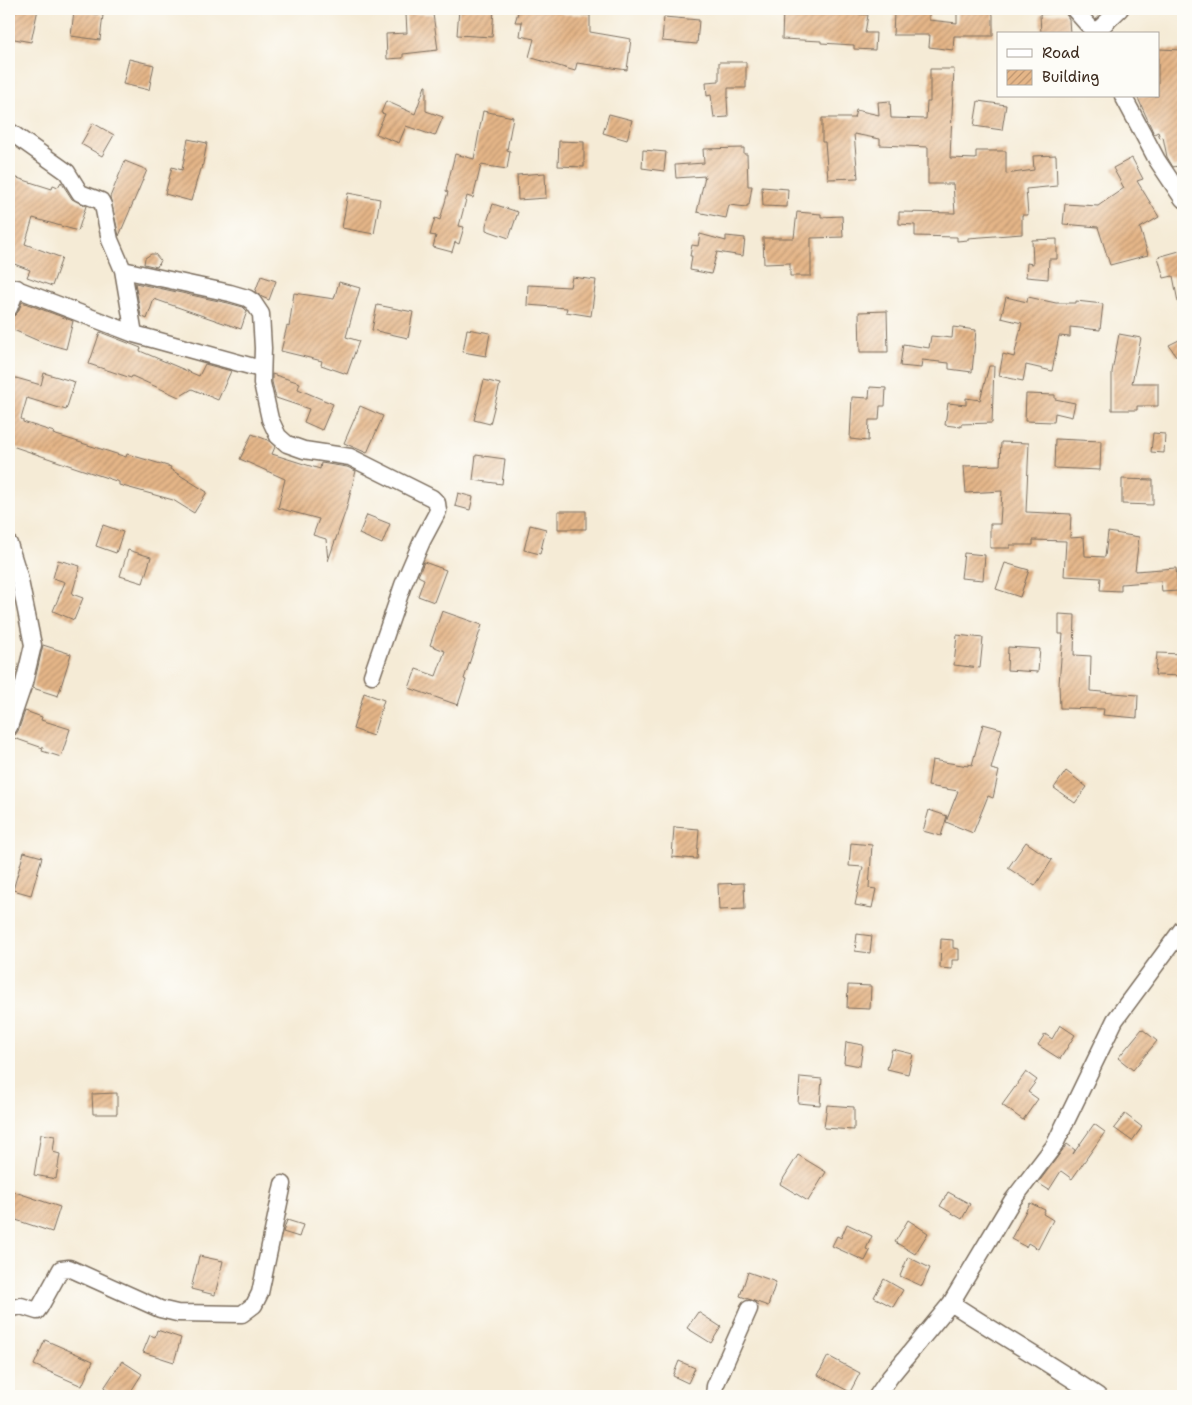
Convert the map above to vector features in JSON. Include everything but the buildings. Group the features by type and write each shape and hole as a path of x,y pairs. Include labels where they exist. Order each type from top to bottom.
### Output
{"street":[{"path":"1074,9 1094,32"},
{"path":"1098,32 1120,9"},
{"path":"1124,98 1158,160 1183,199"},
{"path":"9,131 67,172 80,193 101,201 104,205 110,240 123,270 134,334"},
{"path":"123,270 230,293 247,298 253,302 261,314 263,348 261,368 264,398 270,419 278,436 286,444 304,450 350,457 432,498 437,503 438,510 403,585 372,675"},
{"path":"9,308 13,287 134,334 261,368"},
{"path":"9,544 19,576 33,645 24,683 9,727"},
{"path":"877,1396 890,1377 952,1303 1012,1201 1054,1146 1115,1020 1183,928"},
{"path":"9,1309 22,1306 37,1311 60,1269 69,1268 160,1309 178,1313 242,1314 254,1305 260,1293 283,1184"},
{"path":"952,1303 1002,1337 1062,1372 1098,1396"},
{"path":"714,1396 715,1386 750,1309"}]}
